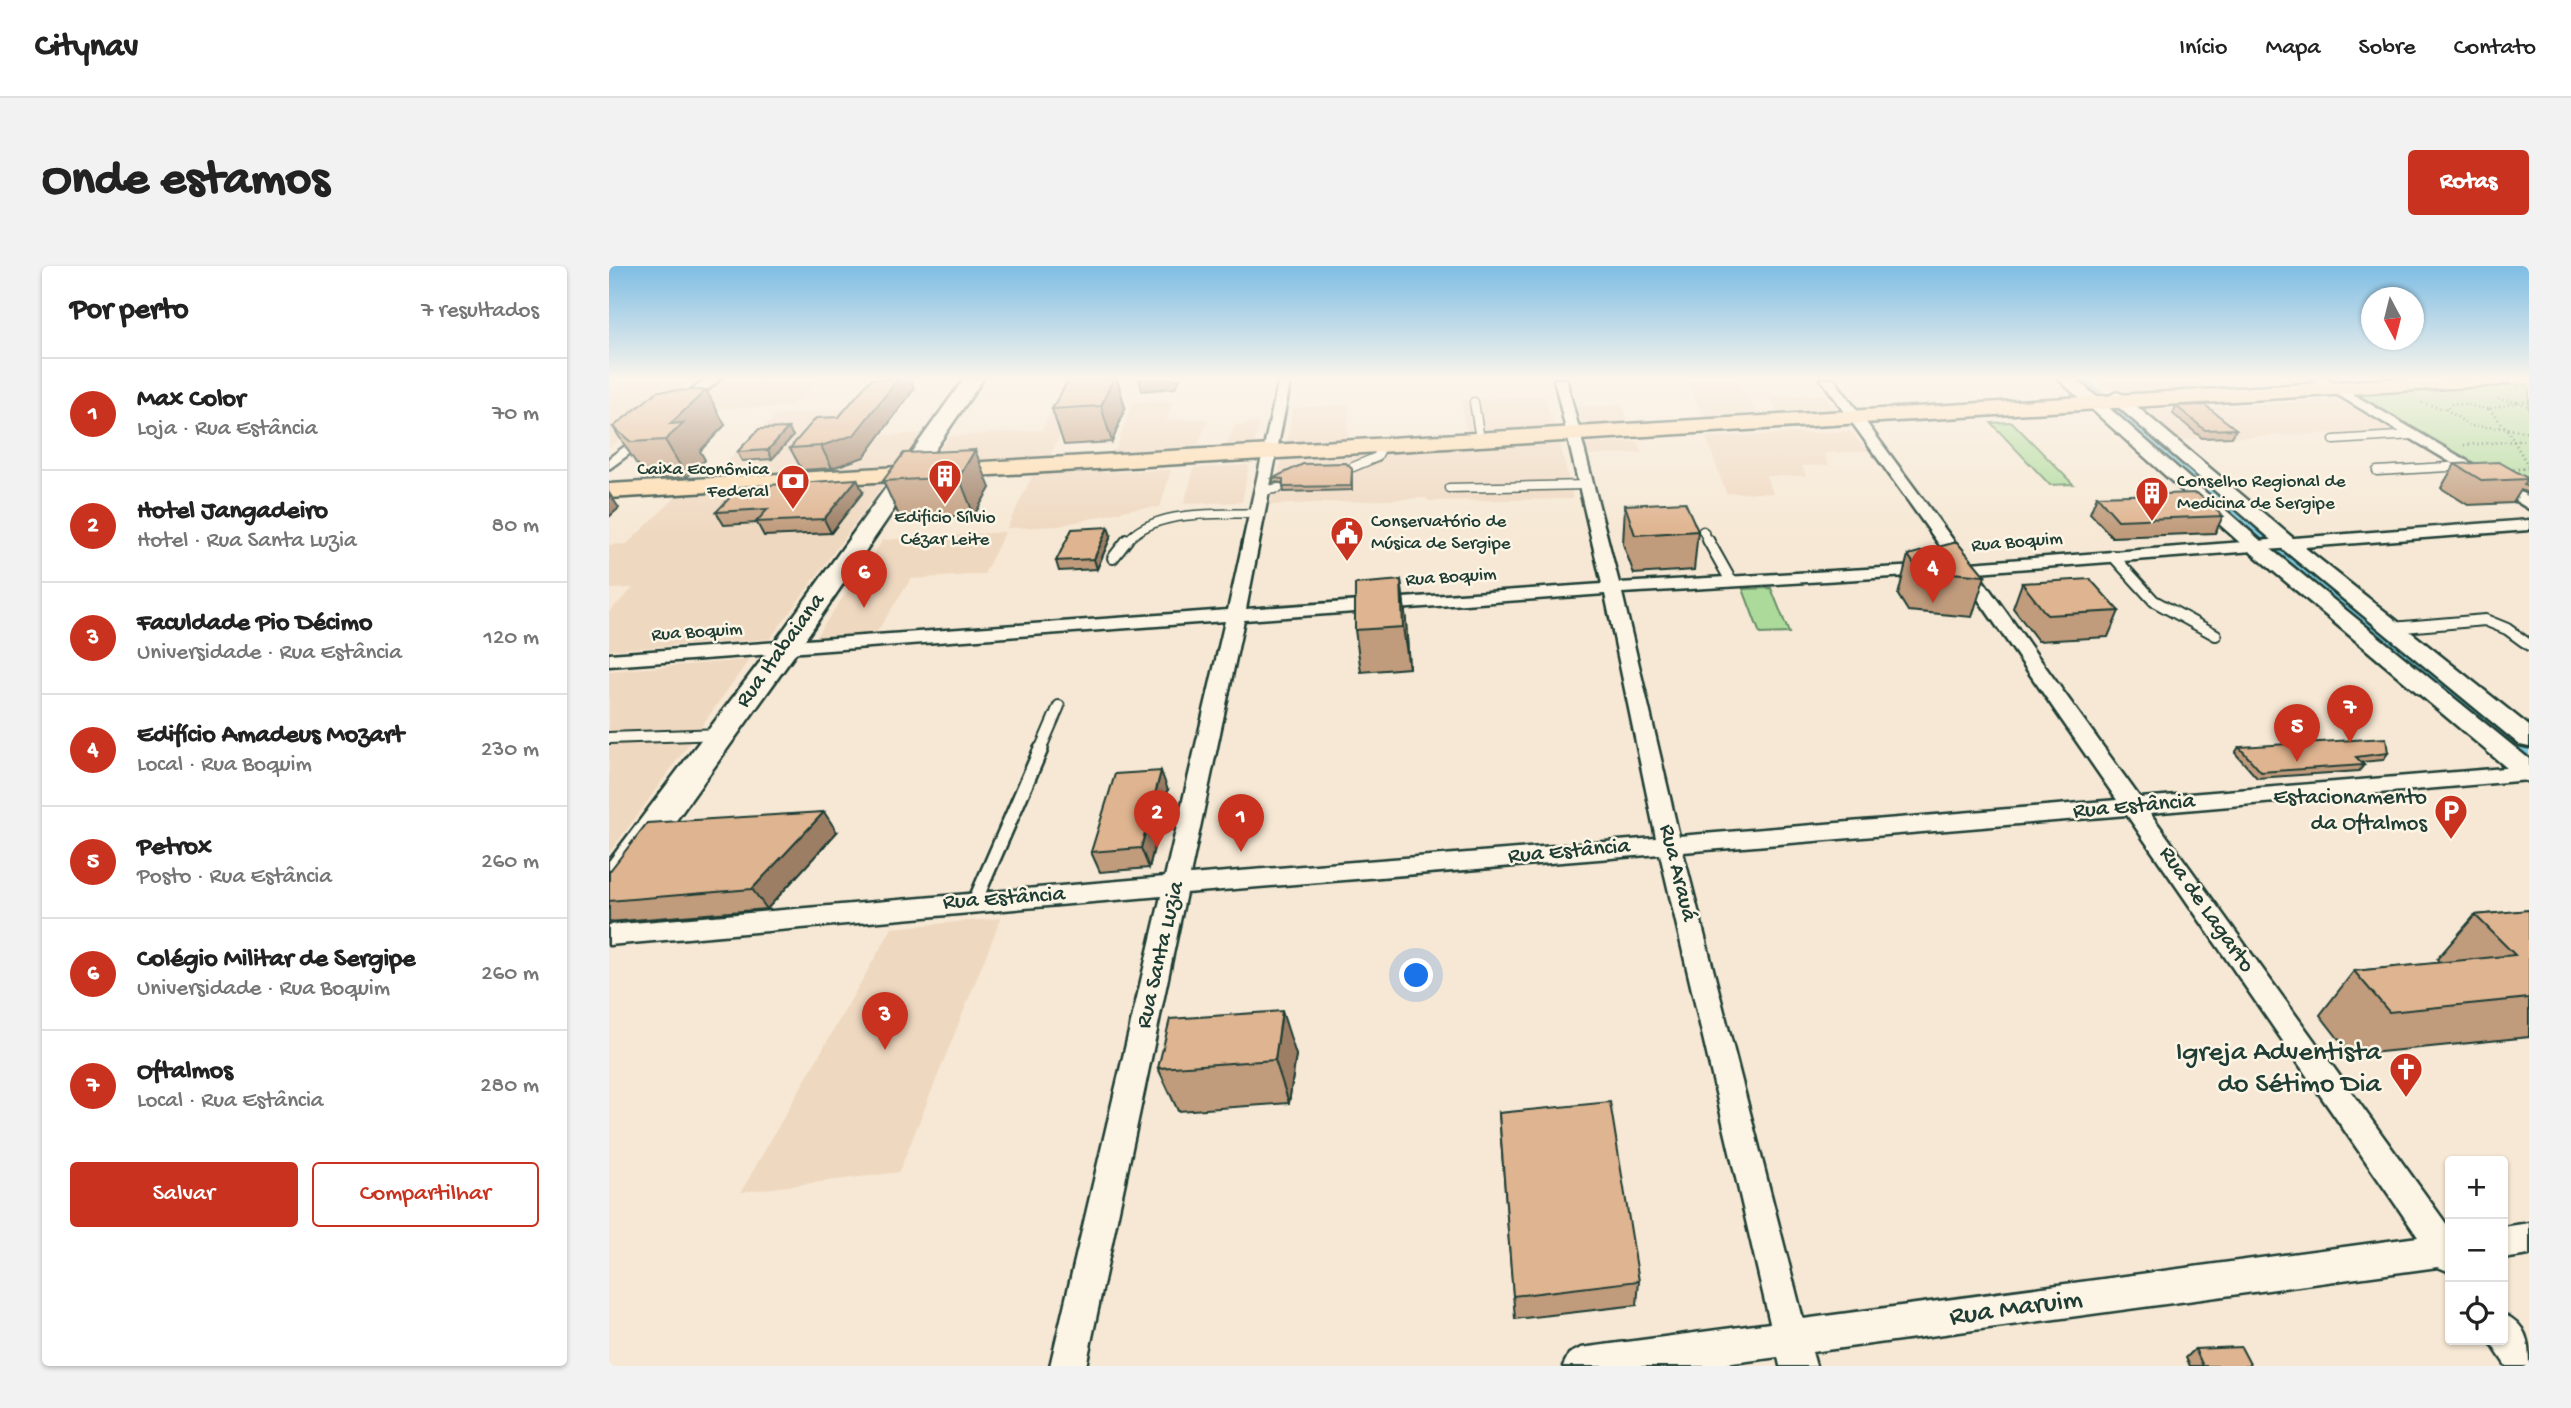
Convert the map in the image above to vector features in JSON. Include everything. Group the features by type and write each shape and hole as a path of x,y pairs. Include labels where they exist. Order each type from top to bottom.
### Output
{"main road":[{"name":"Rua Itabaiana","path":"609,887 785,648 938,430"},
{"path":"609,491 1650,430"}],"street":[{"path":"609,465 651,430"},
{"name":"Rua Santa Luzia","path":"1068,1366 1236,614 1267,497 1276,430"},
{"name":"Rua de Lagarto","path":"1863,430 1965,568 2445,1246"},
{"path":"2136,430 2271,544 2529,773"},
{"path":"2152,430 2271,544 2392,628 2529,739"},
{"path":"2405,430 2529,503"},
{"name":"Rua Arauá","path":"1574,433 1669,843 1795,1352"},
{"name":"Rua Boquim","path":"609,660 1612,588 1965,568 2529,525"},
{"name":"Rua Estância","path":"609,935 975,901 1176,887 1669,843 2134,808 2529,773"},
{"path":"2508,1242 2529,1239"},
{"name":"Rua Maruim","path":"1581,1366 1795,1352 2445,1253"},
{"path":"2508,1338 2527,1366"}],"lane":[{"path":"1478,430 1480,439"},
{"path":"2334,440 2413,435"},
{"path":"1353,467 1377,457 1383,444"},
{"path":"2377,471 2465,466"},
{"path":"1449,488 1587,485"},
{"path":"1113,558 1134,534 1153,525 1267,497"},
{"path":"1703,531 1731,581"},
{"path":"2113,556 2154,601 2216,635"},
{"path":"2392,628 2484,620 2507,629 2529,645"},
{"path":"975,901 1059,706"},
{"path":"609,738 721,734"}],"path":[{"path":"2508,430 2529,467"},
{"path":"2462,445 2529,440"}],"shaded area":[{"path":"609,430 631,430 609,448"},
{"path":"760,430 835,430 828,439 923,433 896,466 711,476"},
{"path":"1063,430 1049,457 929,463 950,436"},
{"path":"1122,430 1204,430 1196,449 1114,453"},
{"path":"1233,430 1257,430 1254,446 1225,447"},
{"path":"1289,430 1348,430 1348,441 1287,443"},
{"path":"2163,430 2392,431 2174,440"},
{"path":"1850,431 1868,451 1824,453 1829,465 1802,466 1806,476 1766,476 1773,493 1726,493 1706,437"},
{"path":"1638,441 1642,453 1587,455 1583,443"},
{"path":"1560,443 1573,499 1428,501 1427,498 1270,505 1282,460"},
{"path":"1249,465 1242,502 1184,504 1194,468"},
{"path":"1171,470 1160,507 1132,509 1059,526 1007,528 1033,474"},
{"path":"886,481 770,639 609,650 609,612 633,588 609,589 609,545 627,544 680,493"},
{"path":"1005,532 984,574 911,579 874,636 814,639 883,540"},
{"path":"749,660 634,820 609,853 609,671"},
{"path":"1001,918 899,1172 741,1192 892,928"}],"green space":[{"path":"1998,430 2020,430 2073,484 2050,485"},
{"path":"2414,430 2529,430 2529,497"},
{"path":"1771,588 1789,633 1760,634 1743,589"}],"building":[{"path":"617,430 676,430 665,440 631,442"},
{"path":"758,430 786,430 768,450 737,452"},
{"path":"805,430 858,430 854,435 821,446 790,448"},
{"path":"975,450 959,477 883,481 904,453"},
{"path":"2499,462 2529,479 2483,481 2455,464"},
{"path":"1346,463 1352,469 1351,486 1283,487 1283,479 1273,478 1303,464"},
{"path":"857,479 824,519 756,522 768,509 716,512 740,487"},
{"path":"2197,493 2223,516 2118,520 2097,496"},
{"path":"1685,502 1698,531 1635,535 1625,505"},
{"path":"1108,527 1094,559 1056,561 1072,529"},
{"path":"1957,542 1985,576 1918,570 1908,555"},
{"path":"2090,579 2119,611 2047,615 2022,583"},
{"path":"1401,580 1403,627 1355,630 1355,584"},
{"path":"2386,738 2388,753 2356,757 2364,765 2261,772 2239,747"},
{"path":"1161,771 1141,848 1091,852 1115,774"},
{"path":"824,812 752,889 609,901 609,872 647,823"},
{"path":"2529,910 2529,998 2389,1012 2354,971 2515,955 2475,915"},
{"path":"1282,1011 1275,1060 1158,1068 1170,1019"},
{"path":"1610,1102 1639,1281 1513,1296 1499,1113"},
{"path":"2241,1347 2251,1366 2203,1366 2195,1349"}],"waterway":[{"path":"2139,430 2529,754"}],"place":[{"name":"Edificio Sílvio Cézar Leite","path":"945,506"},
{"name":"Caixa Econômica Federal","path":"793,511"},
{"name":"Conselho Regional de Medicina de Sergipe","path":"2152,523"},
{"name":"Conservatório de Música de Sergipe","path":"1347,563"},
{"name":"Edifício Amadeus Mozart","path":"1933,603"},
{"name":"Colégio Militar de Sergipe","path":"864,608"},
{"name":"Oftalmos","path":"2350,743"},
{"name":"Petrox","path":"2297,762"},
{"name":"Estacionamento da Oftalmos","path":"2451,841"},
{"name":"Hotel Jangadeiro","path":"1157,848"},
{"name":"Max Color","path":"1241,852"},
{"name":"Faculdade Pio Décimo","path":"885,1050"},
{"name":"Igreja Adventista do Sétimo Dia","path":"2406,1099"}]}
